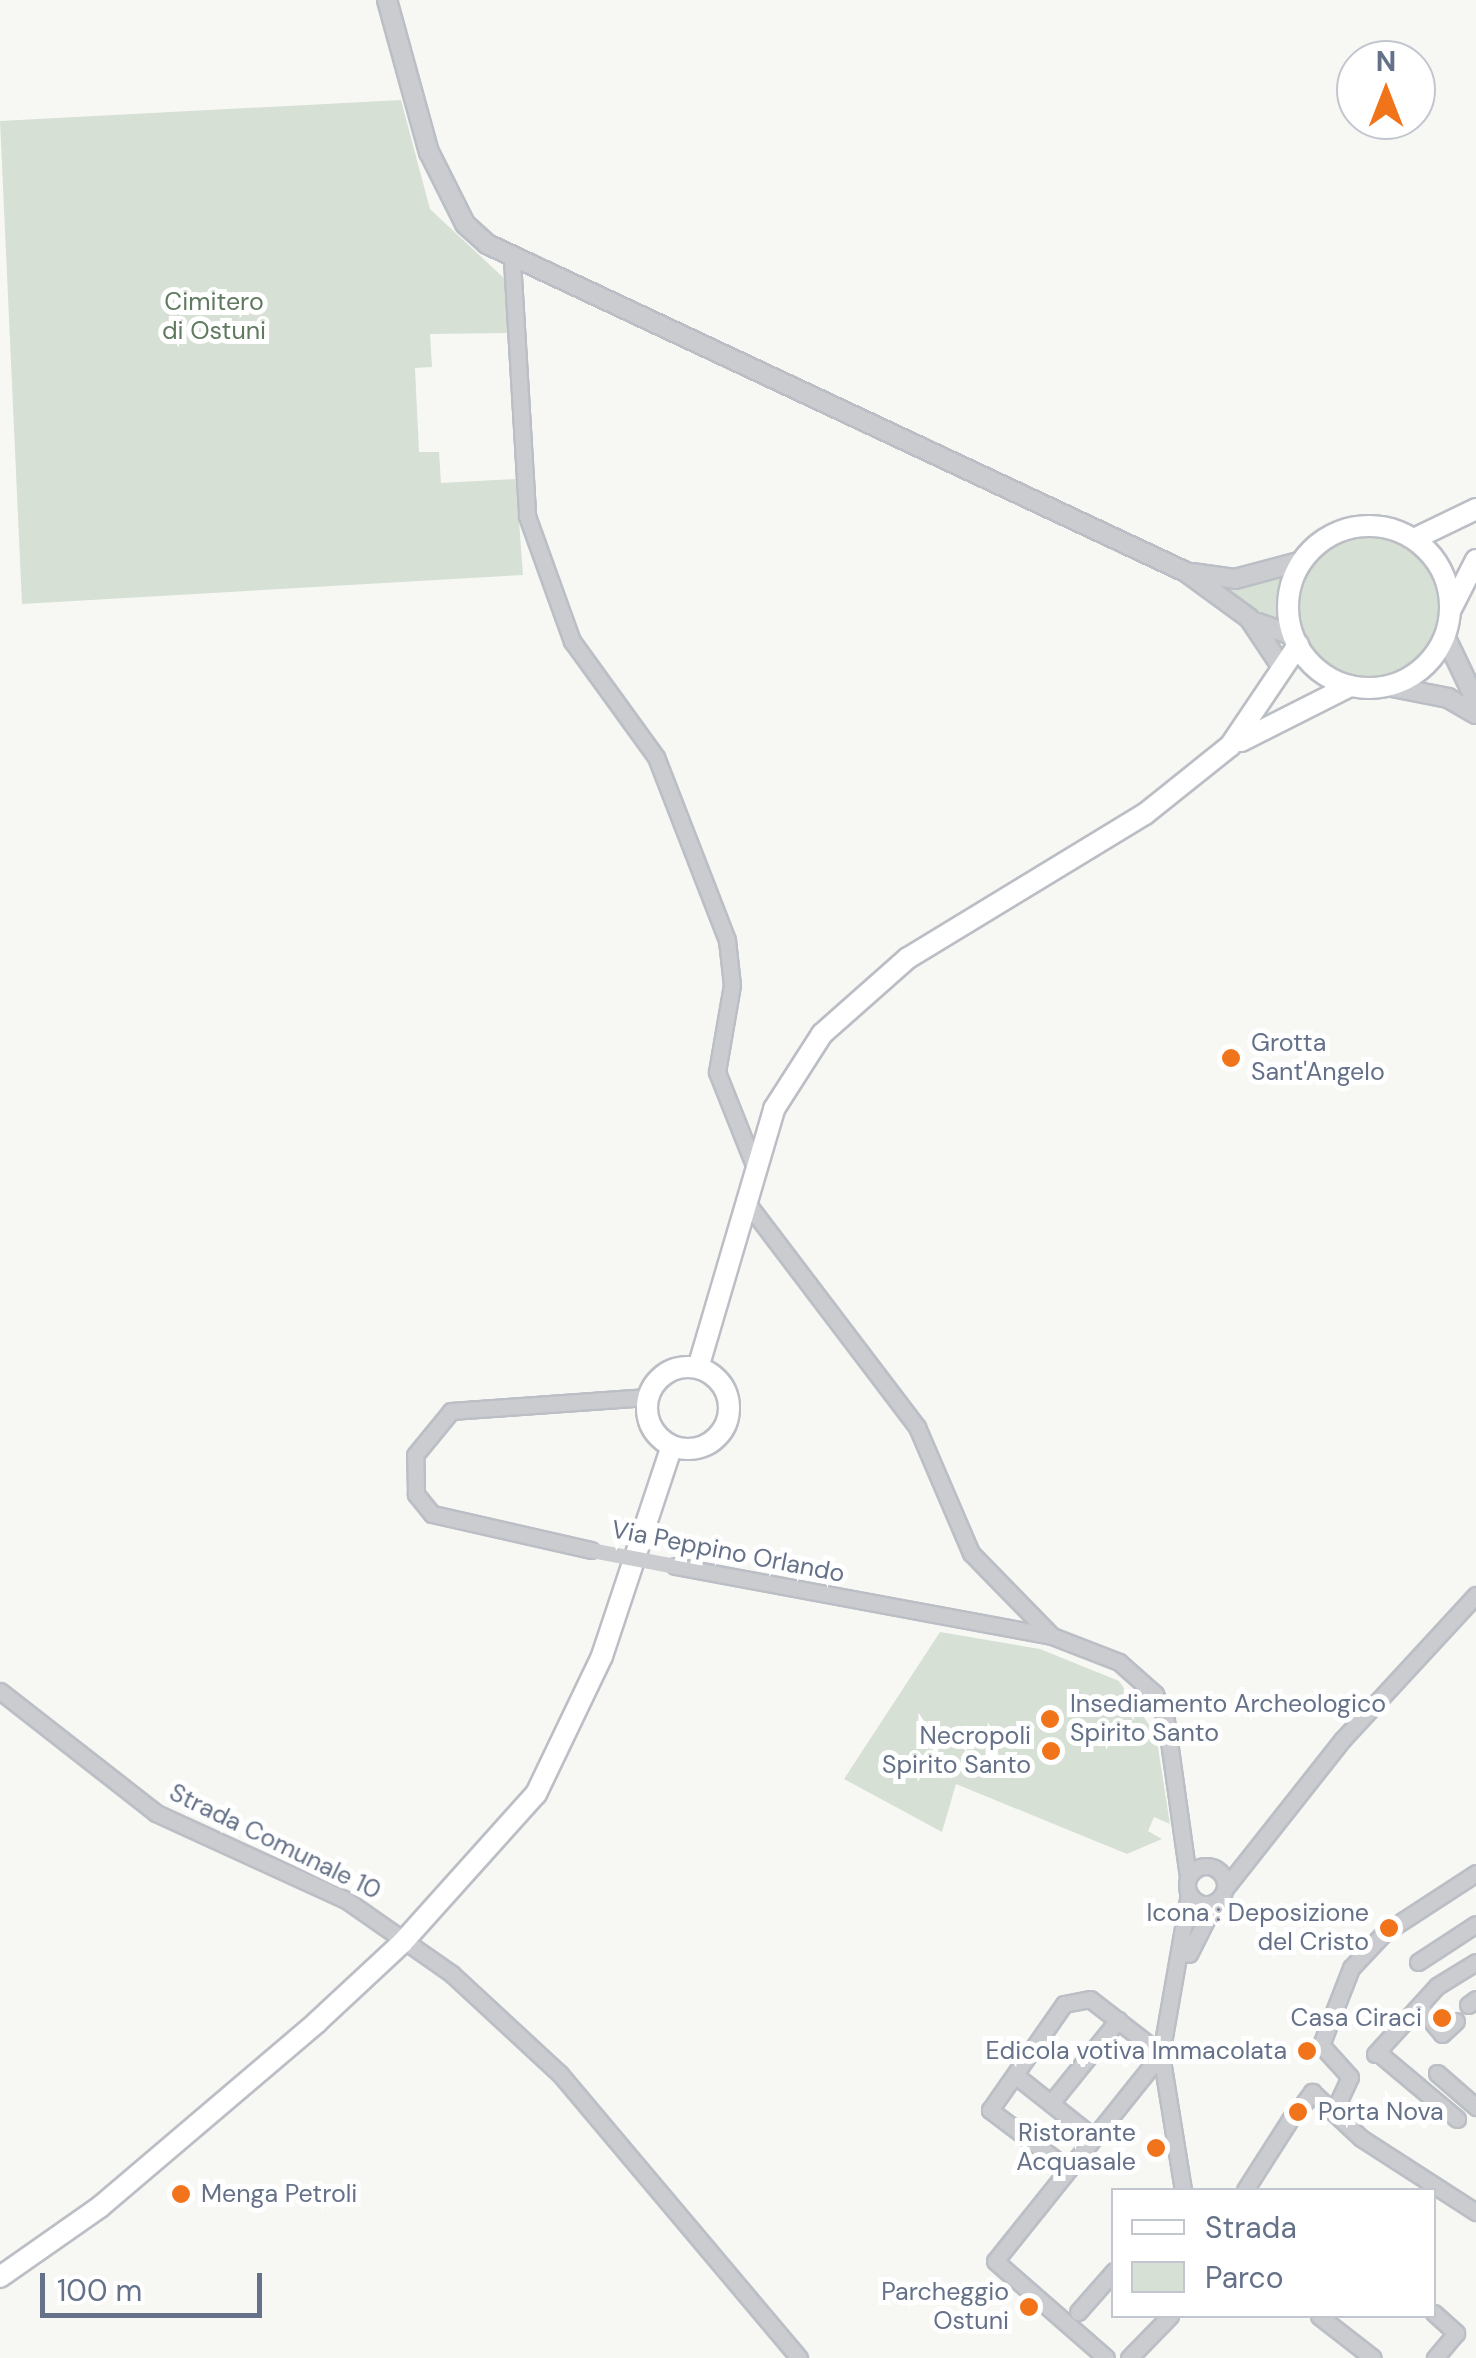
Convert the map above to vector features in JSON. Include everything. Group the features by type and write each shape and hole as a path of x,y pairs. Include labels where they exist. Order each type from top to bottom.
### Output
{"main road":[{"path":"1414,539 1476,510"},
{"path":"1230,746 1283,670 1296,641 1290,598 1302,561 1354,528 1414,539 1434,558 1451,609"},
{"path":"698,1368 774,1109 822,1034 908,958 1146,814 1230,746 1350,686 1386,686 1422,668 1446,636 1451,609 1476,560"},
{"path":"1296,641 1350,686"},
{"path":"698,1368 721,1382 728,1421 711,1442 672,1446 654,1431 648,1397 673,1370 698,1368"},
{"path":"0,2277 122,2188 403,1942 536,1794 602,1656 672,1446"}],"street":[{"path":"388,0 447,194 465,224 512,260 1186,572 1248,618 1296,641"},
{"path":"512,260 527,516 572,641 656,757 728,940 732,985 717,1072 756,1170"},
{"path":"1186,572 1236,579 1302,561"},
{"path":"1248,618 1283,670"},
{"path":"1446,636 1476,701"},
{"path":"1386,686 1448,698 1476,714"},
{"path":"748,1202 917,1427 971,1554 1052,1636"},
{"name":"Via Peppino Orlando","path":"648,1397 451,1412 415,1455 416,1494 432,1514 590,1550 1052,1636 1119,1662 1155,1694 1186,1856 1201,1870 1189,1894"},
{"path":"1180,1976 1216,1902 1246,1854 1473,1600"},
{"name":"Strada Comunale 10","path":"0,1691 156,1813 346,1900 452,1974 560,2074 799,2358"},
{"path":"1201,1870 1246,1854"},
{"path":"1201,1870 1226,1887"},
{"path":"1335,2110 1350,2077 1321,2045 1350,1968 1384,1933 1473,1878"},
{"path":"1183,2188 1161,2054 1180,1976 1189,1894 1216,1902"},
{"path":"1418,1962 1476,1924"},
{"path":"1457,2119 1404,2082 1379,2055 1422,2010 1437,1986 1476,1962"},
{"path":"1068,2169 990,2110 1064,2004 1090,1998 1161,2054"},
{"path":"1422,2010 1442,2034 1456,2022"},
{"path":"1051,2103 1118,2020"},
{"path":"1106,2358 994,2260 1161,2054"},
{"path":"1437,2073 1473,2104"},
{"path":"1015,2076 1092,2136"},
{"path":"1308,2097 1335,2110 1361,2138 1476,2212"},
{"path":"1246,2188 1291,2118"},
{"path":"1078,2312 1111,2274"},
{"path":"1435,2358 1456,2333 1436,2315"},
{"path":"1129,2358 1168,2318"},
{"path":"1325,2318 1373,2358"}],"green space":[{"name":"Cimitero di Ostuni","path":"401,100 430,209 506,280 510,333 430,334 432,367 415,368 419,452 439,452 441,483 516,479 523,575 22,604 0,121"},
{"path":"1369,538 1395,543 1418,558 1433,581 1438,607 1433,633 1418,656 1395,671 1369,676 1343,671 1320,656 1305,633 1300,607 1305,581 1320,558 1343,543"},
{"path":"1283,575 1279,629 1224,586 1259,582"},
{"path":"940,1632 1040,1649 1119,1681 1156,1735 1170,1824 1154,1817 1148,1831 1162,1839 1127,1854 956,1784 942,1832 844,1779"}],"place":[{"name":"Grotta Sant'Angelo","path":"1231,1058"},
{"name":"Insediamento Archeologico Spirito Santo","path":"1050,1719"},
{"name":"Necropoli Spirito Santo","path":"1051,1751"},
{"name":"Icona : Deposizione del Cristo","path":"1389,1928"},
{"name":"Casa Ciraci","path":"1442,2018"},
{"name":"Edicola votiva Immacolata","path":"1307,2051"},
{"name":"Porta Nova","path":"1298,2112"},
{"name":"Ristorante Acquasale","path":"1156,2148"},
{"name":"Menga Petroli","path":"181,2194"},
{"name":"Parcheggio Ostuni","path":"1029,2307"}]}
